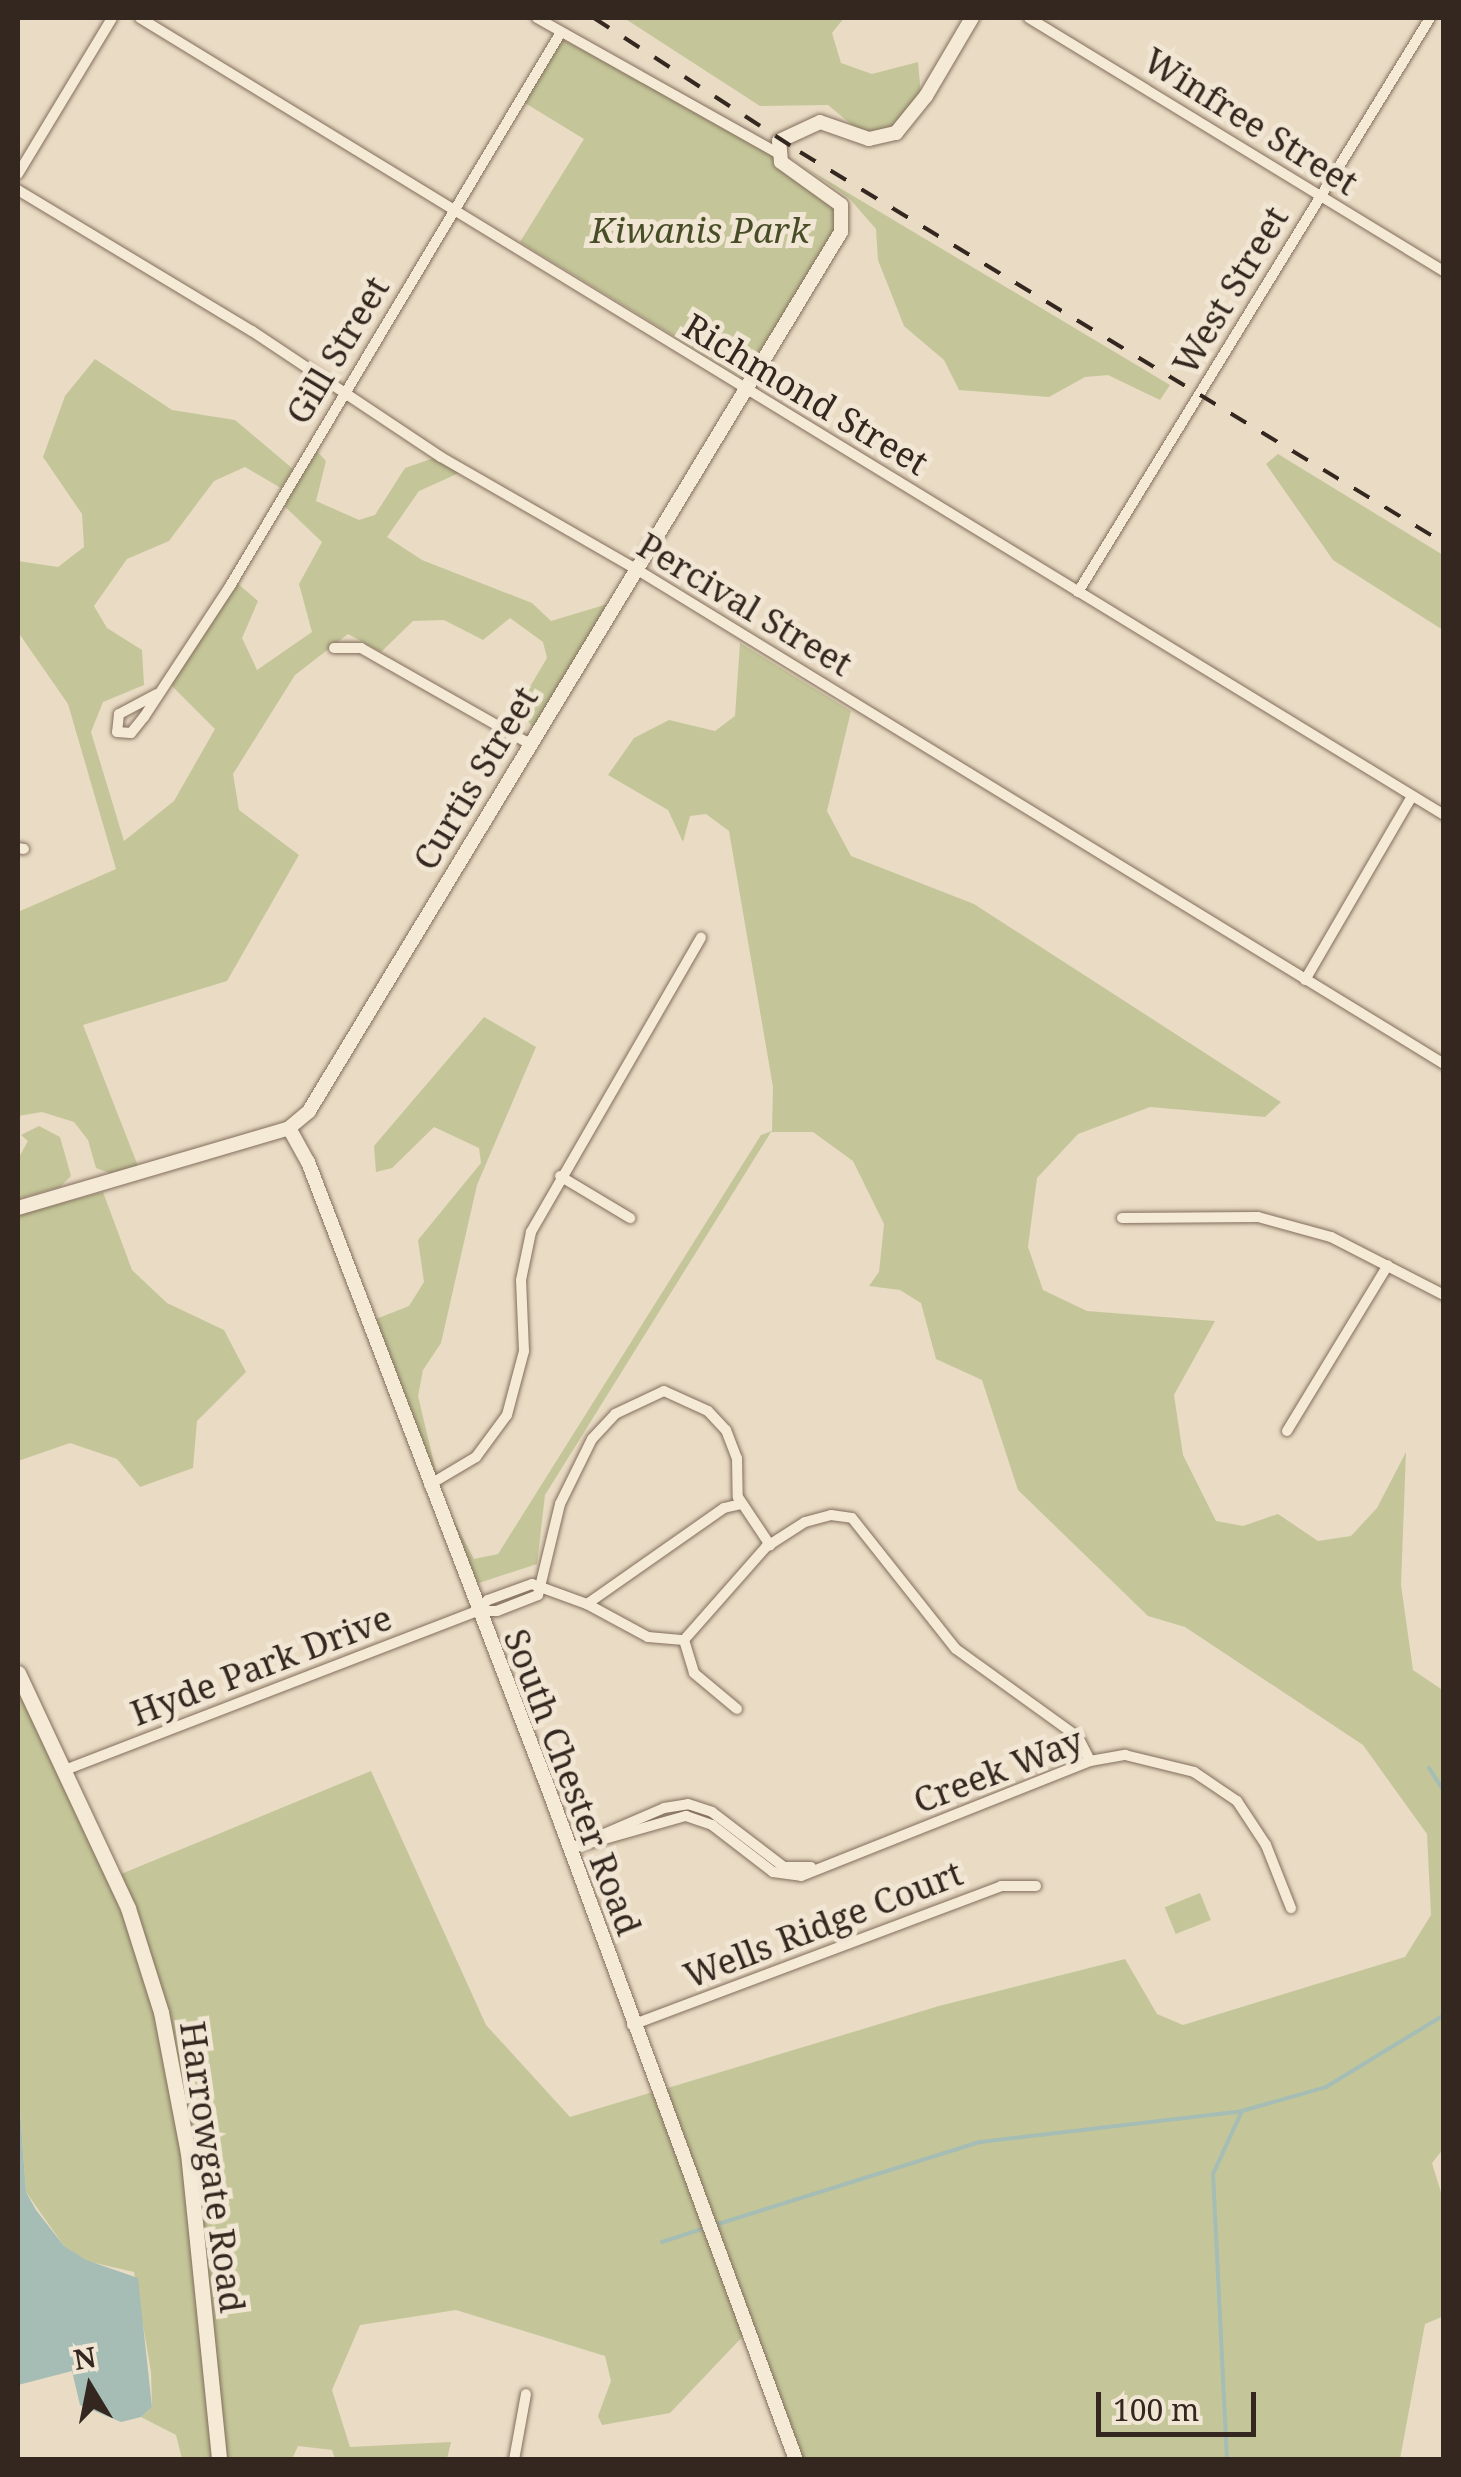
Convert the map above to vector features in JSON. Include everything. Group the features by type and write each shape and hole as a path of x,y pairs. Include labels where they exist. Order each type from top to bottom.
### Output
{"main road":[{"name":"Harrowgate Road","path":"18,1673 128,1908 166,2034 188,2153 219,2460"}],"street":[{"path":"18,174 112,18"},
{"name":"Richmond Street","path":"140,18 1444,816"},
{"path":"536,18 776,152 784,135 813,122 834,123 869,139 896,133 926,96 972,18"},
{"name":"Winfree Street","path":"1030,18 1444,271"},
{"path":"1433,18 1444,22"},
{"name":"West Street","path":"1078,592 1433,18"},
{"name":"Gill Street","path":"158,694 230,586 561,32"},
{"name":"Curtis Street","path":"289,1128 309,1111 838,239 844,209 776,152"},
{"name":"Percival Street","path":"18,190 441,457 636,569 1444,1064"},
{"path":"334,648 361,648 530,744"},
{"path":"1305,980 1412,796"},
{"path":"429,1485 476,1457 506,1416 524,1352 524,1258 560,1176 701,938"},
{"path":"18,1208 289,1128"},
{"name":"South Chester Road","path":"289,1128 308,1162 796,2460"},
{"path":"560,1176 630,1218"},
{"path":"1122,1218 1258,1217 1331,1237 1444,1295"},
{"path":"1287,1431 1388,1266"},
{"path":"684,1640 648,1637 544,1586 560,1504 592,1439 633,1403 664,1391 718,1420 735,1448 742,1504 770,1546"},
{"path":"587,1604 724,1508 742,1504"},
{"path":"684,1640 770,1546 831,1515 858,1523 865,1542 875,1544 956,1649 1078,1737 1090,1761"},
{"name":"Hyde Park Drive","path":"65,1770 476,1611 488,1600 544,1586"},
{"path":"684,1640 694,1673 737,1709"},
{"name":"Creek Way","path":"569,1849 664,1808 688,1804 712,1812 784,1867 832,1863 1090,1761 1146,1758 1221,1788 1257,1827 1291,1908"},
{"name":"Wells Ridge Court","path":"632,2025 1002,1886 1036,1886"},
{"path":"514,2460 526,2394"}],"green space":[{"path":"624,18 844,18 832,33 841,63 872,74 918,62 921,95 893,130 876,135 857,129 828,105 760,106"},
{"name":"Kiwanis Park","path":"558,37 776,152 841,205 846,222 743,378 520,242 584,139 520,100"},
{"path":"803,166 1170,385 1160,400 1108,375 1085,377 1049,397 959,390 944,360 904,326 878,260 876,229 849,198"},
{"path":"95,359 172,410 235,420 293,469 281,488 245,467 214,481 169,541 127,559 94,606 107,628 142,650 144,685 103,702 91,732 124,841 174,801 215,729 171,685 237,583 258,601 242,638 257,670 312,632 299,584 322,542 281,503 314,448 326,461 316,501 359,520 375,515 405,468 434,458 459,473 419,491 387,537 422,560 532,603 551,621 611,603 533,728 518,707 547,658 543,642 510,618 483,640 444,620 413,621 381,652 348,634 295,675 233,774 239,810 299,855 227,981 83,1025 138,1166 112,1174 96,1168 88,1140 74,1122 42,1112 18,1116 18,912 116,869 68,704 18,632 18,561 58,567 84,547 82,514 43,457 65,396"},
{"path":"1278,454 1443,555 1443,630 1333,560 1266,464"},
{"path":"740,643 851,711 827,811 851,856 974,904 1281,1102 1265,1117 1150,1107 1078,1134 1037,1178 1028,1247 1043,1290 1087,1311 1215,1321 1174,1395 1183,1455 1216,1521 1243,1526 1278,1514 1318,1541 1351,1536 1377,1508 1406,1452 1401,1585 1413,1670 1444,1691 1444,2148 1432,2163 1443,2199 1444,2316 1425,2324 1400,2459 803,2459 716,2235 747,2332 670,2413 602,2425 598,2416 611,2381 605,2356 456,2310 360,2325 332,2390 350,2447 451,2442 447,2459 335,2459 332,2450 298,2446 292,2459 227,2459 186,2111 137,1914 121,1874 371,1771 486,2025 570,2117 653,2092 686,2176 661,2090 939,2006 1125,1959 1157,2014 1183,2025 1405,1957 1431,1915 1427,1834 1363,1745 1185,1627 1148,1616 1018,1490 982,1380 936,1359 921,1303 900,1290 869,1286 879,1272 884,1224 853,1161 813,1132 771,1132 545,1495 537,1564 473,1585 450,1513 474,1559 498,1554 761,1135 772,1131 773,1087 729,831 706,814 690,816 683,842 668,810 608,775 634,738 669,720 715,731 735,716"},
{"path":"484,1017 536,1047 477,1185 441,1343 423,1370 418,1396 439,1484 371,1321 409,1306 424,1282 418,1240 481,1163 479,1148 434,1127 392,1168 376,1172 374,1146"},
{"path":"39,1126 60,1137 71,1176 60,1187 18,1199 18,1159 28,1141 21,1135"},
{"path":"103,1192 132,1270 167,1303 224,1330 246,1372 197,1421 193,1468 140,1487 117,1459 70,1443 18,1461 18,1215"},
{"path":"18,1674 107,1860 166,2034 219,2459 182,2459 176,2435 141,2417 152,2407 151,2372 134,2272 86,2261 64,2246 26,2192 18,2083"},
{"path":"1200,1893 1211,1920 1176,1934 1165,1907"}],"shaded area":[{"path":"18,2083 26,2192 36,2210 64,2246 86,2260 138,2278 152,2407 141,2417 121,2422 80,2405 72,2371 18,2385"}],"waterway":[{"path":"1429,1768 1444,1791"},
{"path":"718,2224 980,2142 1242,2111 1326,2087 1444,2015"},
{"path":"1227,2460 1213,2174 1242,2111"},
{"path":"662,2242 700,2230"}],"railway":[{"path":"594,18 800,152 1444,543"}]}
